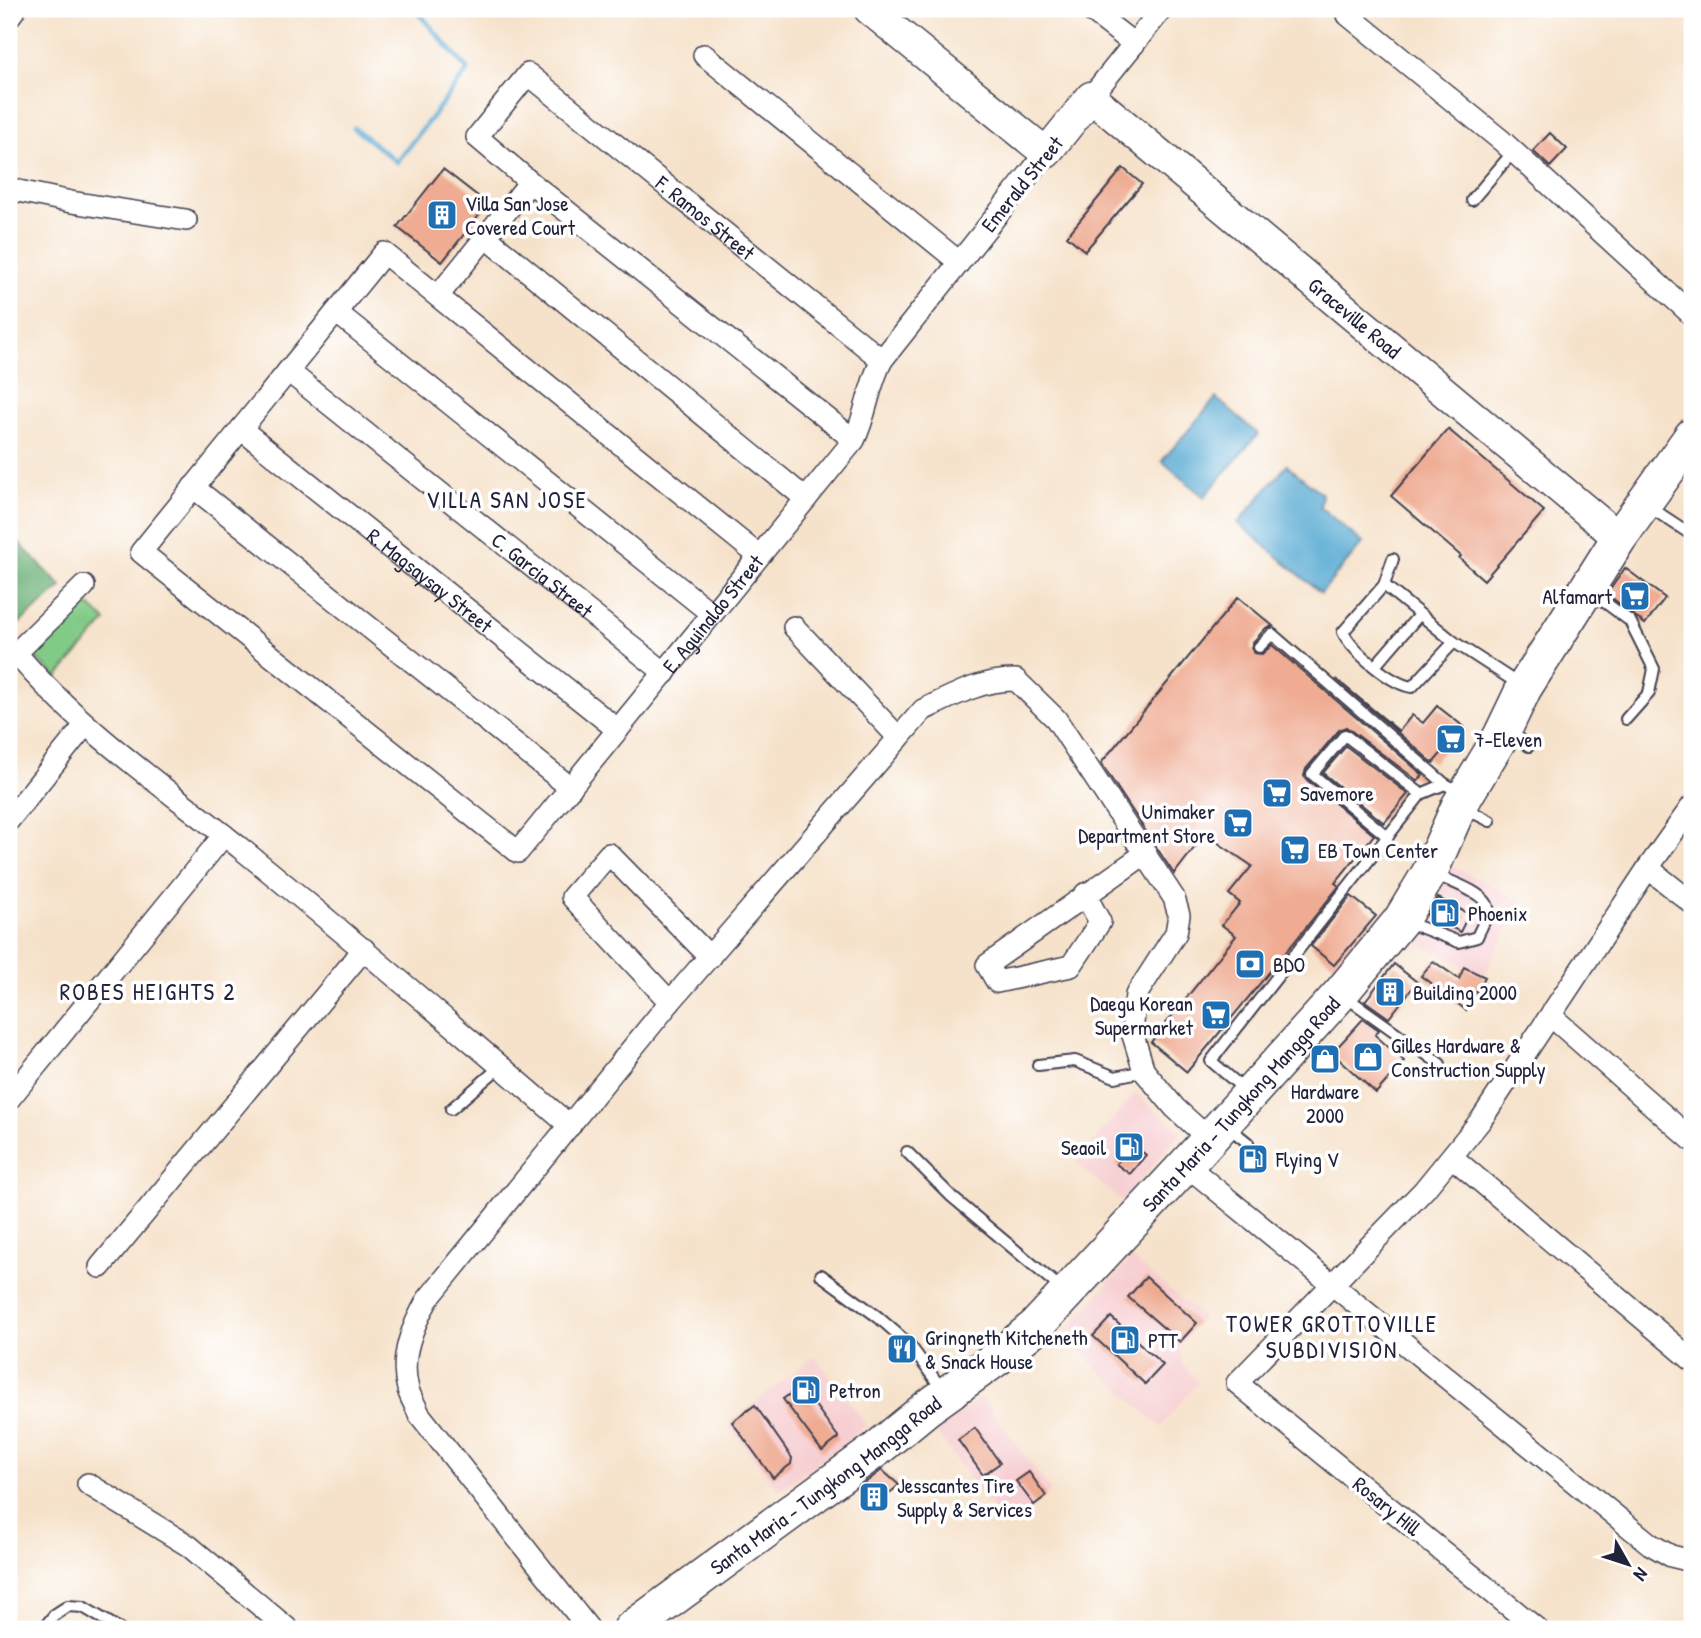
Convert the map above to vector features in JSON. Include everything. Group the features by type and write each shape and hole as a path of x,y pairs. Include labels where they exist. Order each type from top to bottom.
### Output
{"main road":[{"name":"Santa Maria - Tungkong Mangga Road","path":"631,1629 1010,1348 1068,1294 1186,1165 1227,1135 1250,1094 1341,993 1401,920 1430,872 1456,795 1515,741 1524,688 1619,538 1643,503 1690,445"}],"street":[{"path":"9,17 15,9"},
{"path":"869,9 1046,153"},
{"path":"1089,9 1134,44"},
{"name":"Emerald Street","path":"882,360 1162,9"},
{"path":"1348,15 1502,141 1692,315"},
{"path":"704,55 959,262"},
{"name":"F. Ramos Street","path":"530,183 477,137 528,74 882,360"},
{"name":"Graceville Road","path":"1091,97 1619,538"},
{"path":"438,296 530,183 853,440"},
{"path":"9,189 71,202 186,220"},
{"path":"486,237 806,499"},
{"path":"571,788 194,487 384,253 759,556"},
{"path":"336,312 712,614"},
{"name":"E. Aguinaldo Street","path":"194,487 141,552 518,852 853,440 882,360"},
{"name":"C. Garcia Street","path":"288,371 664,673"},
{"name":"R. Magsaysay Street","path":"241,429 618,730"},
{"path":"84,586 16,653 36,677 86,724 364,949 570,1125"},
{"path":"794,627 899,738"},
{"path":"589,1629 419,1414 407,1388 406,1355 414,1324 428,1299 670,1002 923,710 997,680 1016,680 1056,719 1146,853 1174,898 1179,915 1176,933 1136,995 1132,1032 1144,1071 1175,1108 1227,1135"},
{"path":"9,820 86,724"},
{"path":"1332,1285 1424,1190 1481,1120 1648,867 1692,806"},
{"path":"9,1099 224,835"},
{"path":"1086,894 1100,922 1071,966 997,982 987,965 1086,894 1146,853"},
{"path":"670,1002 572,897 609,854 710,957"},
{"path":"1648,867 1692,903"},
{"path":"100,1267 364,949"},
{"path":"1550,1016 1692,1140"},
{"path":"1452,1157 1692,1360"},
{"path":"1186,1165 1237,1201 1332,1285 1650,1544 1671,1556 1692,1561"},
{"name":"Rosary Hill","path":"1332,1285 1237,1383 1537,1629"},
{"path":"88,1484 189,1546 288,1629"}],"lane":[{"path":"1472,200 1513,152"},
{"path":"1643,503 1692,535"},
{"path":"1393,559 1384,586 1343,632 1348,644 1402,685 1412,687 1454,642"},
{"path":"1384,586 1454,642 1524,688"},
{"path":"1586,589 1630,621 1654,669 1649,693 1626,719"},
{"path":"1375,666 1419,615"},
{"path":"1259,647 1272,634 1456,795 1490,821"},
{"path":"1388,837 1312,774 1345,735 1421,794 1456,795"},
{"path":"1250,1094 1211,1060 1421,794"},
{"path":"1401,920 1459,942 1477,937 1489,912 1488,903 1482,896 1430,872"},
{"path":"1341,993 1440,1064"},
{"path":"1038,1065 1076,1061 1115,1077 1144,1071"},
{"path":"451,1110 501,1066"},
{"path":"908,1152 952,1198 1068,1294"},
{"path":"821,1275 878,1317 909,1344 946,1394"},
{"path":"43,1629 54,1615 68,1606 83,1607 120,1629"}],"shaded area":[{"path":"1441,860 1522,901 1484,976 1403,936"},
{"name":"Seaoil","path":"1135,1093 1181,1132 1122,1202 1076,1163"},
{"name":"PTT","path":"1131,1258 1203,1317 1180,1345 1182,1364 1198,1382 1161,1427 1062,1335"},
{"name":"Petron","path":"815,1356 867,1426 779,1491 728,1424"},
{"path":"982,1397 1051,1491 1005,1526 935,1431"}],"green space":[{"path":"9,533 62,587 9,632"},
{"path":"81,599 106,621 57,677 32,655"}],"water":[{"path":"1216,398 1258,434 1204,497 1162,461"},
{"path":"1287,465 1322,494 1320,507 1363,543 1321,593 1238,523"}],"building":[{"path":"1550,133 1567,149 1550,167 1533,151"},
{"path":"1123,168 1142,184 1085,251 1067,236"},
{"name":"Villa San Jose Covered Court","path":"443,169 488,204 442,262 397,227"},
{"path":"1448,429 1544,511 1484,580 1459,558 1461,556 1391,496"},
{"name":"Alfamart","path":"1625,568 1665,598 1645,624 1607,594"},
{"name":"EB Town Center","path":"1238,597 1273,626 1266,628 1253,642 1251,648 1254,653 1262,654 1272,645 1423,775 1418,781 1346,727 1339,730 1306,769 1304,776 1307,780 1374,835 1335,883 1339,886 1187,1072 1151,1042 1236,936 1222,925 1240,903 1229,894 1252,866 1205,834 1174,874 1101,763"},
{"path":"1336,679 1399,731 1412,715 1423,723 1437,706 1464,727 1433,763"},
{"path":"1346,746 1408,794 1384,823 1323,773"},
{"path":"1351,896 1376,916 1334,965 1311,946"},
{"name":"Phoenix","path":"1438,898 1469,914 1460,932 1427,915"},
{"path":"1433,961 1459,979 1464,967 1485,977 1466,1010 1421,976"},
{"name":"Building 2000","path":"1394,964 1417,982 1389,1018 1365,1001"},
{"name":"Gilles Hardware & Construction Supply","path":"1363,1019 1379,1030 1375,1035 1404,1061 1376,1093 1332,1053"},
{"path":"1132,1144 1146,1155 1130,1174 1116,1164"},
{"path":"1146,1277 1197,1323 1180,1342 1128,1297"},
{"path":"1111,1317 1163,1365 1145,1384 1093,1336"},
{"path":"801,1386 839,1438 822,1451 783,1399"},
{"path":"755,1405 792,1458 791,1464 773,1478 732,1422"},
{"path":"975,1428 1000,1463 983,1475 958,1440"},
{"name":"Jesscantes Tire Supply & Services","path":"882,1470 899,1485 872,1508 857,1489"},
{"path":"1029,1472 1046,1496 1034,1505 1016,1481"}],"waterway":[{"path":"354,128 397,162 468,70 415,9"}],"place":[{"name":"Villa San Jose Covered Court","path":"442,215"},
{"name":"Alfamart","path":"1635,596"},
{"name":"7-Eleven","path":"1451,739"},
{"name":"Savemore","path":"1277,793"},
{"name":"Unimaker Department Store","path":"1238,823"},
{"name":"EB Town Center","path":"1295,850"},
{"name":"Phoenix","path":"1445,913"},
{"name":"BDO","path":"1250,964"},
{"name":"Building 2000","path":"1390,992"},
{"name":"Daegu Korean Supermarket","path":"1216,1015"},
{"name":"Gilles Hardware & Construction Supply","path":"1368,1057"},
{"name":"Hardware 2000","path":"1325,1059"},
{"name":"Seaoil","path":"1129,1147"},
{"name":"Flying V","path":"1253,1159"},
{"name":"PTT","path":"1125,1340"},
{"name":"Gringneth Kitcheneth & Snack House","path":"902,1349"},
{"name":"Petron","path":"806,1390"},
{"name":"Jesscantes Tire Supply & Services","path":"874,1497"}],"district":[{"name":"VILLA SAN JOSE","path":"507,499"},
{"name":"ROBES HEIGHTS 2","path":"148,991"},
{"name":"TOWER GROTTOVILLE SUBDIVISION","path":"1332,1336"}]}
